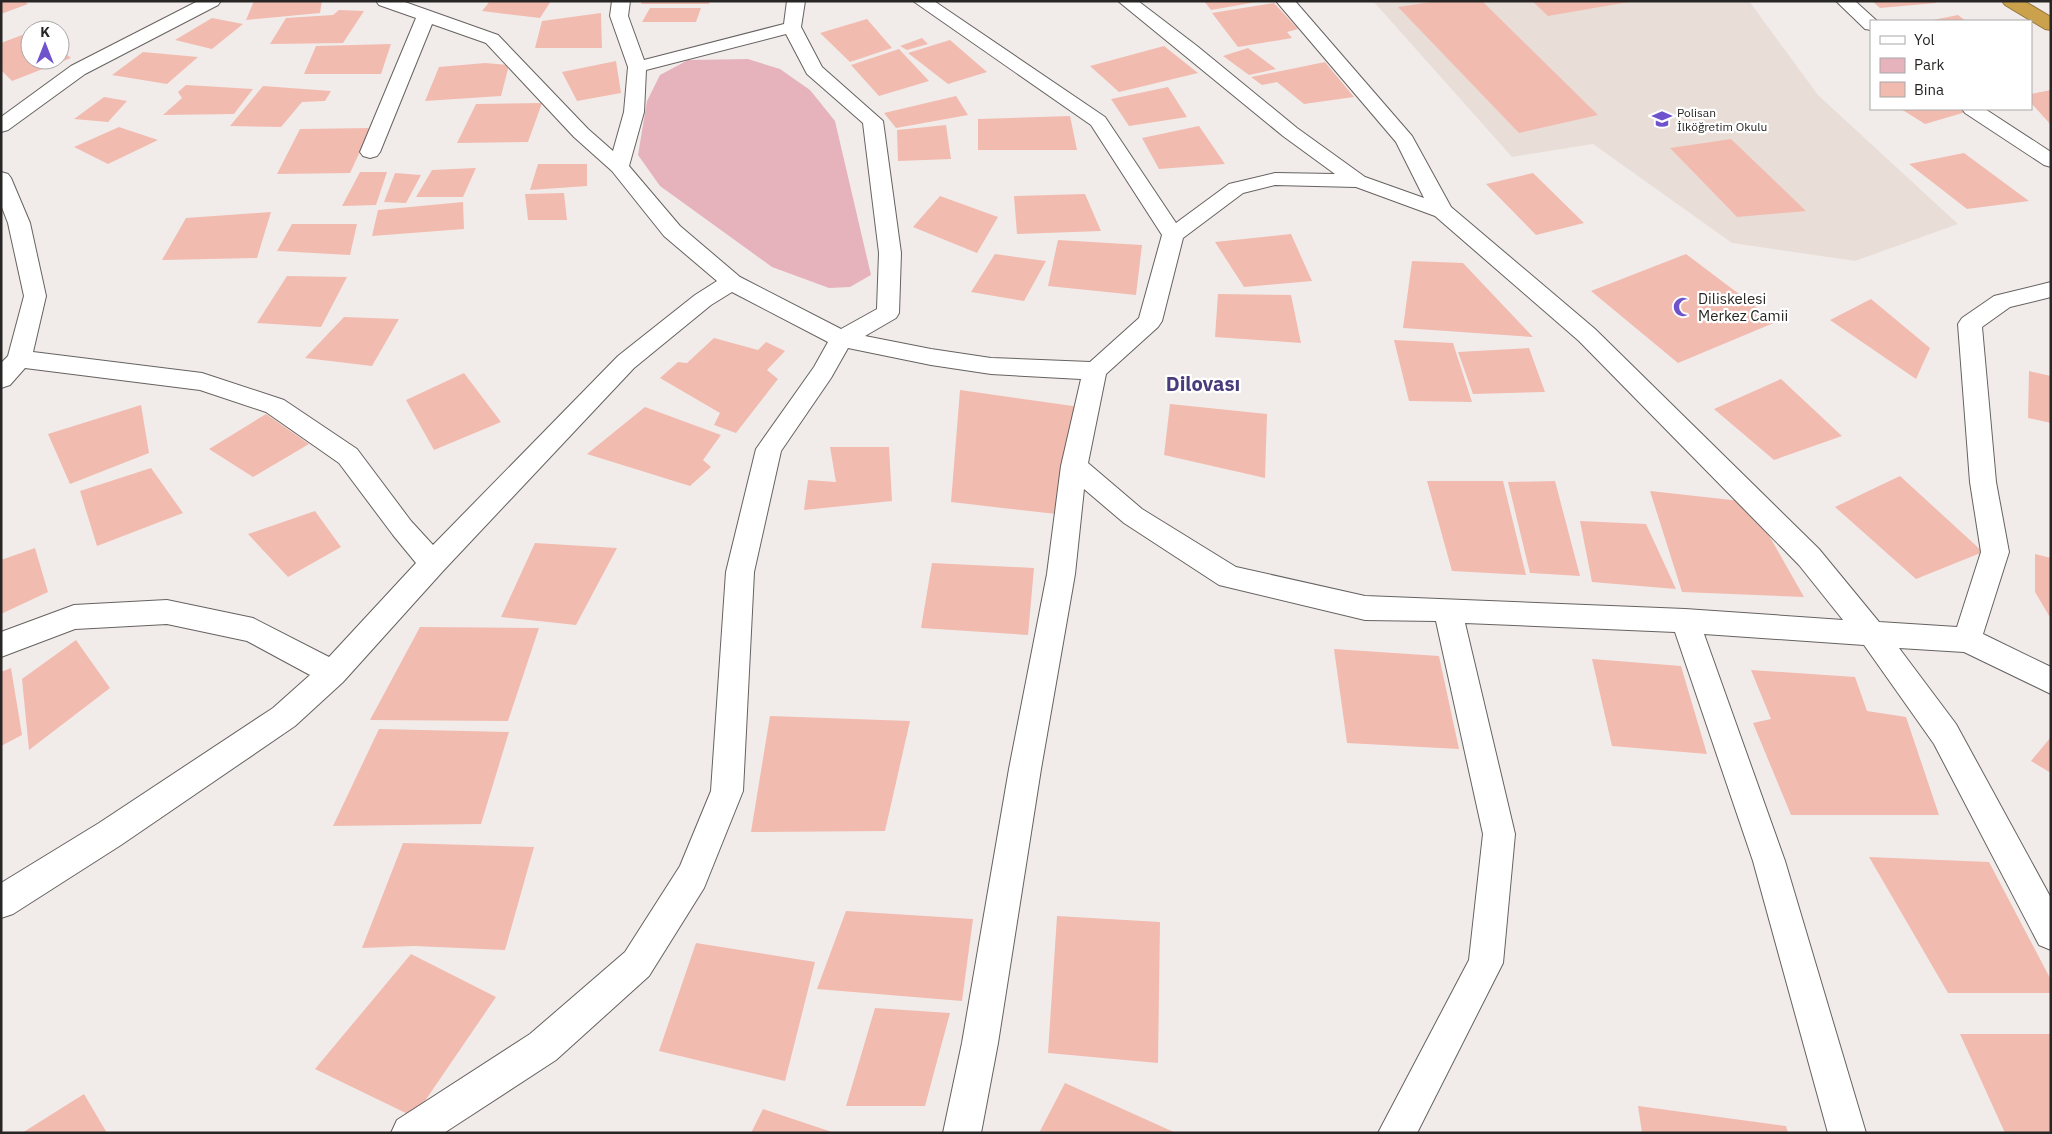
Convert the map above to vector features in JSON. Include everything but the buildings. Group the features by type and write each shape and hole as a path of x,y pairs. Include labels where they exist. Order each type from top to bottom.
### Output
{"highway":[{"path":"2011,1 2051,25"}],"street":[{"path":"1,126 78,70 212,1"},
{"path":"385,1 492,39 581,133 619,167 672,231 732,282 841,338 931,357 992,366 1095,371"},
{"path":"619,167 634,112 637,67 619,16 621,1"},
{"path":"410,1133 543,1047 637,964 692,877 727,791 740,572 770,449 823,372 841,338 888,313 890,253 873,121 814,70 792,27 796,1"},
{"path":"922,1 1098,121 1173,235"},
{"path":"1127,1 1191,50 1290,132 1358,181 1442,211 1587,334 1809,556 1872,634 1945,734 2051,933"},
{"path":"1285,1 1406,140 1442,211"},
{"path":"1845,1 1870,24"},
{"path":"370,152 426,16"},
{"path":"637,67 792,27"},
{"path":"1974,110 2051,160"},
{"path":"1,178 19,223 35,296 19,359 1,379"},
{"path":"962,1133 980,1043 1061,574 1074,466 1095,371 1150,321 1173,235 1236,188 1275,179 1358,181"},
{"path":"1,902 110,834 284,717 333,673 433,563 626,362 702,300 732,282"},
{"path":"1967,640 1994,552 1983,482 1970,324 2002,301 2051,289"},
{"path":"19,359 202,382 274,406 348,456 402,528 433,563"},
{"path":"1074,466 1133,516 1229,577 1364,608 1685,621 1967,640 2051,681"},
{"path":"1397,1133 1486,963 1499,834 1448,610"},
{"path":"1,645 74,617 167,612 253,630 333,673"},
{"path":"1685,621 1769,861 1847,1133"}],"shaded area":[{"name":"Polisan İlköğretim Okulu","path":"1373,1 1749,1 1818,95 1958,224 1855,261 1732,243 1593,144 1512,157"}],"green space":[{"path":"748,59 780,69 810,90 835,121 871,275 850,287 829,288 772,267 660,186 638,155 647,101 660,75 688,60"}],"place":[{"name":"Polisan İlköğretim Okulu","path":"1662,119"},
{"name":"Diliskelesi Merkez Camii","path":"1683,307"}],"district":[{"name":"Dilovası","path":"1203,383"}]}
